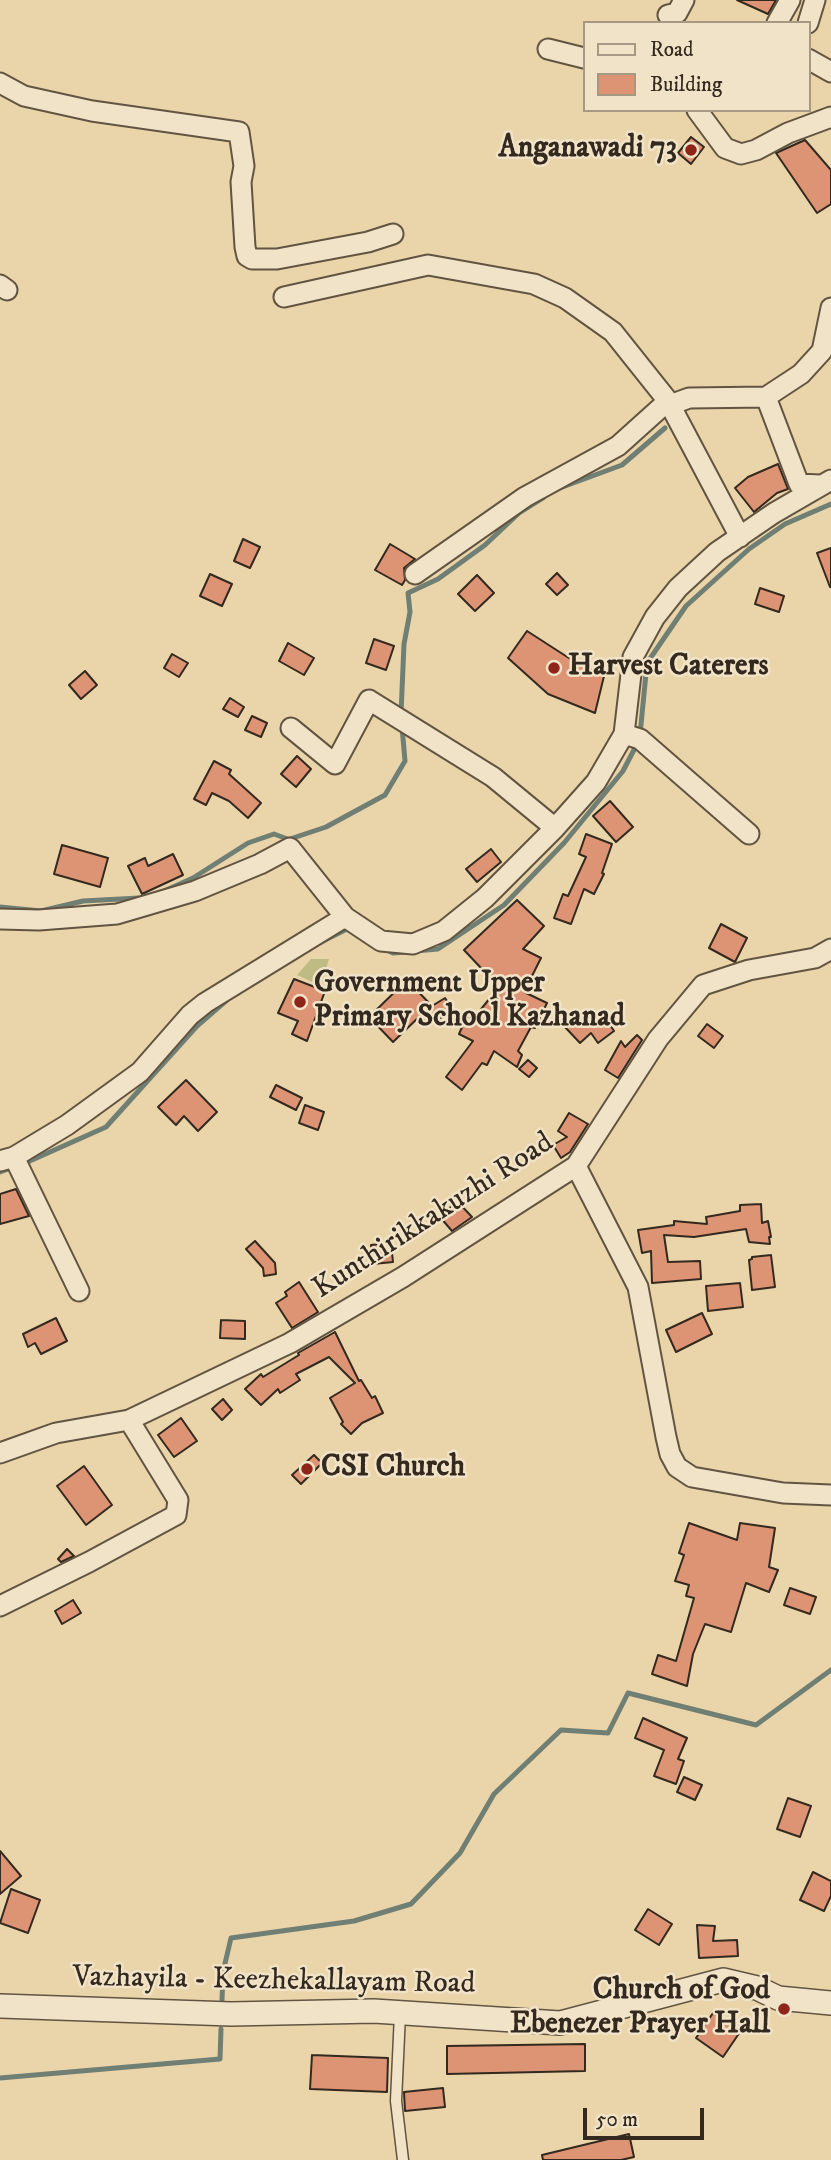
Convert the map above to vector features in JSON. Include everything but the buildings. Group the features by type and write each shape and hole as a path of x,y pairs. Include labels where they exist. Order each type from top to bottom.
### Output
{"street":[{"path":"668,15 677,13 684,0"},
{"path":"778,21 790,0"},
{"path":"809,21 815,0"},
{"path":"548,50 582,58"},
{"path":"810,60 831,72"},
{"path":"0,83 24,96 92,111 239,132 244,166 241,182 245,247 247,256 252,260 277,259 368,242 393,234"},
{"path":"698,112 725,149 741,154 757,150 788,133 831,117"},
{"path":"284,297 428,265 534,284 565,298 613,332 669,403 740,537"},
{"path":"415,575 525,497 618,446 669,403 689,398 766,397 801,374 822,351 831,309"},
{"path":"766,397 799,484 825,482"},
{"path":"0,919 39,920 117,914 195,891 260,864 290,848 312,879 350,920 381,941 413,944 444,932 485,898 555,828 596,782 624,733 633,657 655,617 678,588 717,552 825,482"},
{"path":"291,728 335,764 369,700 493,777 555,828"},
{"path":"624,733 640,739 749,834"},
{"path":"79,1291 7,1159 67,1125 140,1072 190,1015 205,1003 350,920"},
{"name":"Kunthirikkakuzhi Road","path":"0,1453 56,1433 129,1420 290,1343 403,1277 576,1166 658,1039 703,985 749,970 816,958 831,949"},
{"path":"576,1166 638,1287 666,1437 677,1467 692,1477 783,1493 831,1494"},
{"path":"0,1606 176,1515 178,1500 129,1420"},
{"name":"Vazhayila - Keezhekallayam Road","path":"0,2006 231,2014 374,2011 560,2023 723,1980 757,1988 778,1998 831,2003"}],"lane":[{"path":"400,2012 396,2101 403,2160"}],"shaded area":[{"path":"311,959 329,959 321,986 297,975"}],"waterway":[{"path":"557,489 622,465 665,428"},
{"path":"401,714 404,644 410,612 408,593 438,579 485,545 519,513 543,498"},
{"path":"640,735 647,663 686,606 749,549 785,524 831,504"},
{"path":"290,839 326,827 385,795 405,761 402,727"},
{"path":"415,951 438,949 504,905 564,843 623,771 637,744"},
{"path":"162,892 193,878 248,843 274,834 293,841"},
{"path":"0,907 41,911 83,901 139,898"},
{"path":"321,942 347,929"},
{"path":"385,949 393,953 405,952"},
{"path":"23,1164 106,1127 197,1026 227,1000"},
{"path":"0,1172 14,1167"},
{"path":"222,2000 223,1972 231,1938 354,1921 411,1904 460,1853 494,1794 561,1730 608,1733 628,1693 756,1725 831,1670"},
{"path":"0,2078 220,2059 221,2029"}],"place":[{"name":"Anganawadi 73","path":"691,150"},
{"name":"Harvest Caterers","path":"554,668"},
{"name":"Government Upper Primary School Kazhanad","path":"300,1002"},
{"name":"CSI Church","path":"307,1469"},
{"name":"Church of God Ebenezer Prayer Hall","path":"784,2009"}]}
